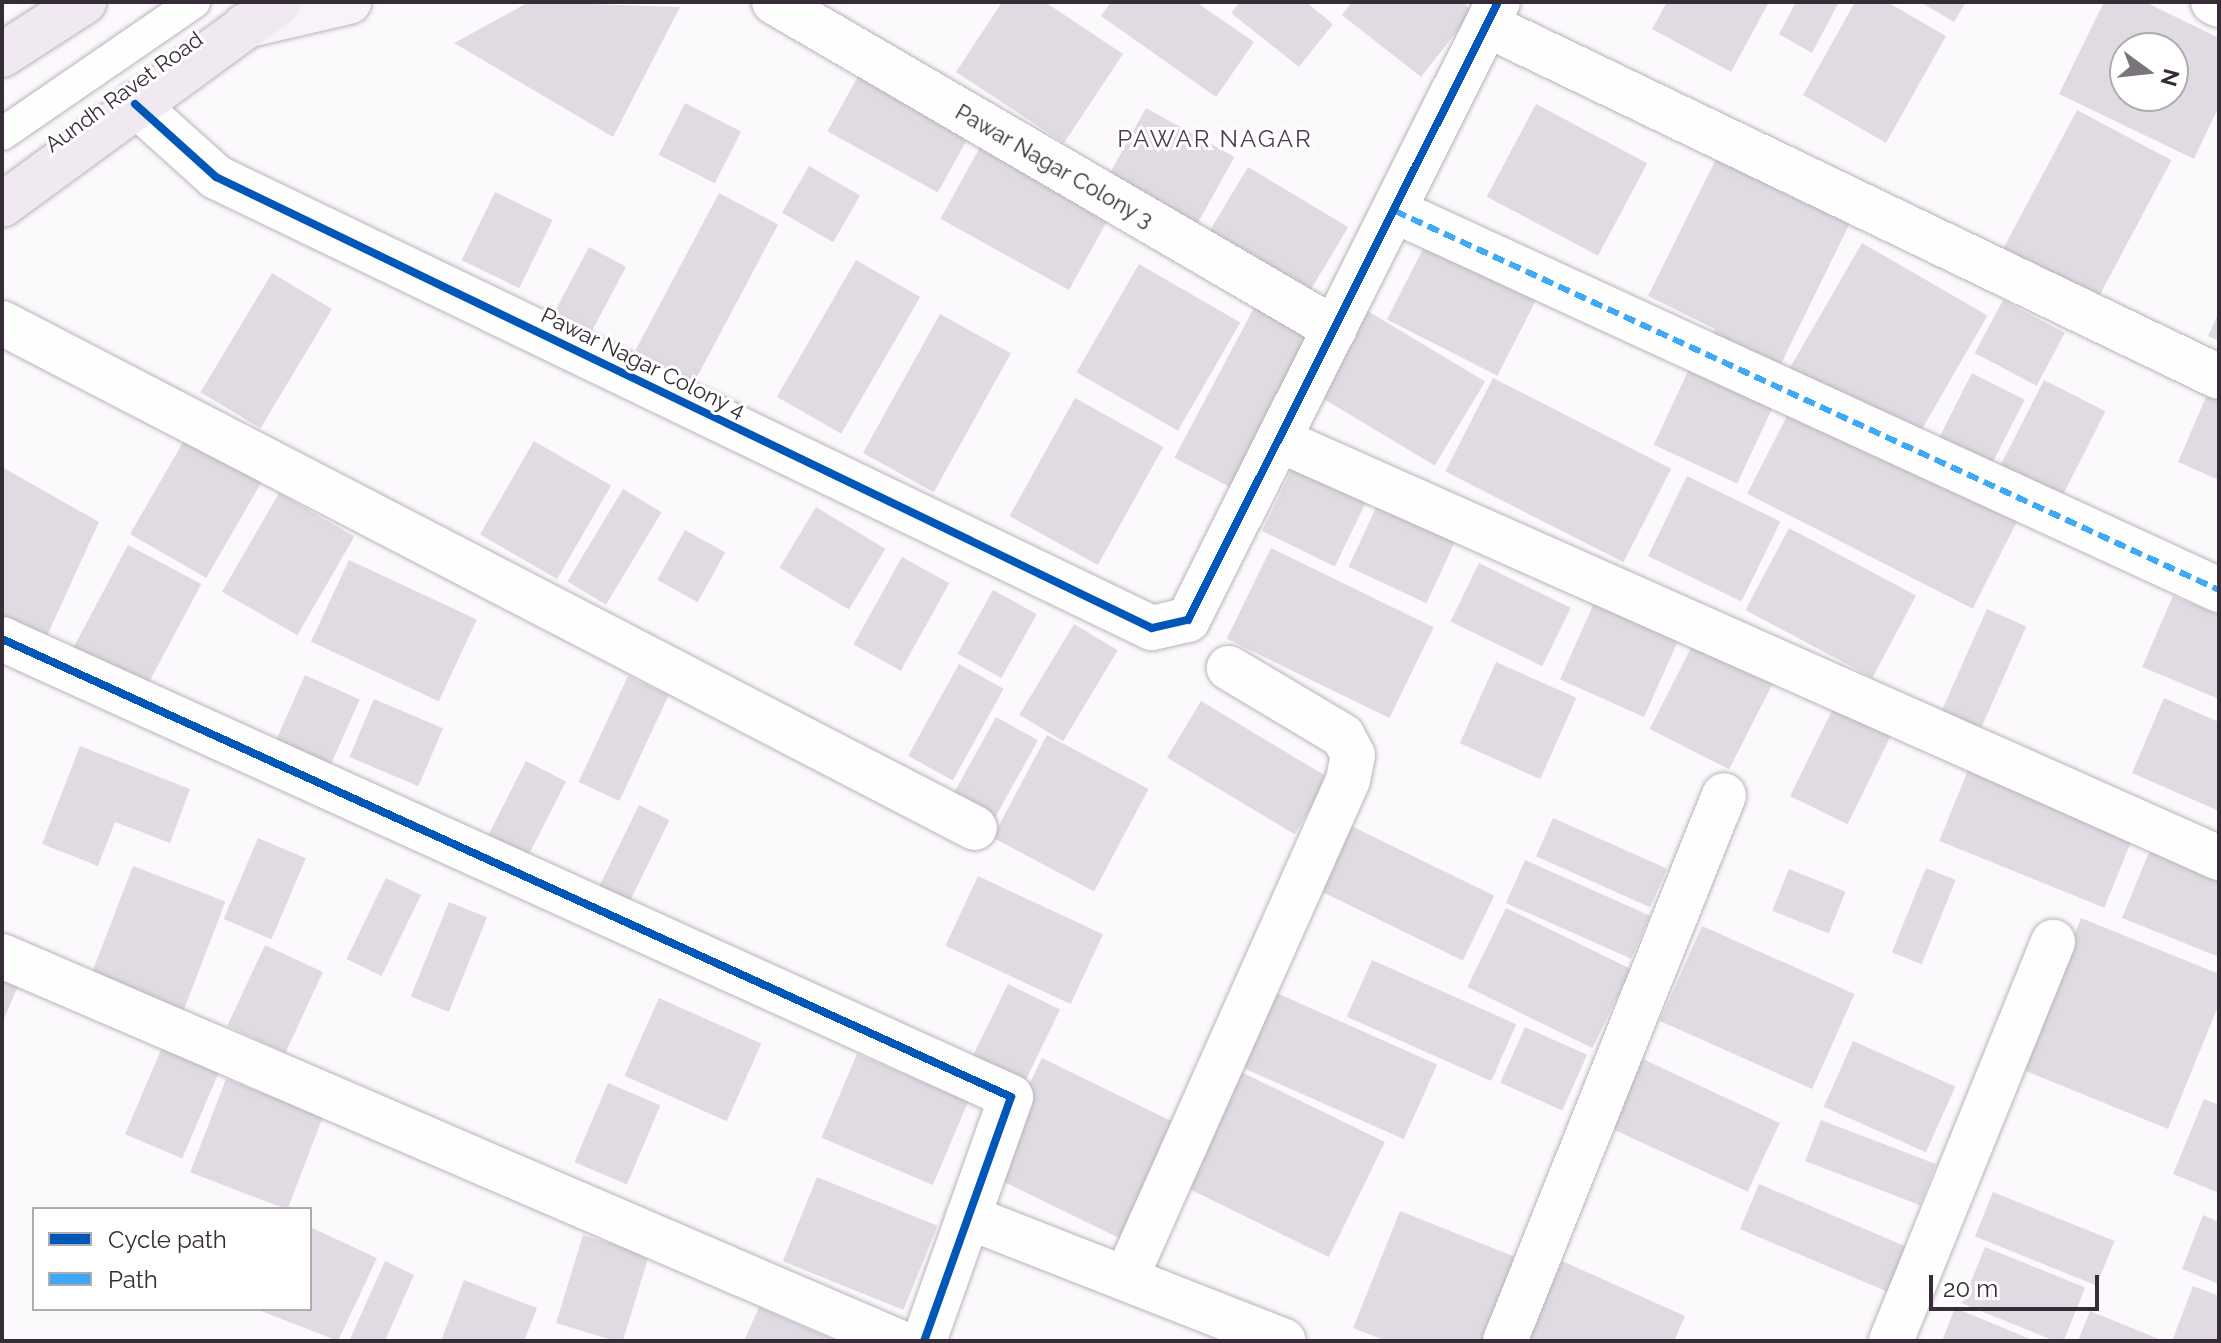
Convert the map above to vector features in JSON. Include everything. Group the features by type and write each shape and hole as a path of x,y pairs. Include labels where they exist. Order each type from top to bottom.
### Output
{"main road":[{"path":"2,55 84,2"},
{"name":"Aundh Ravet Road","path":"2,205 135,104 262,14"}],"street":[{"path":"262,14 349,2"},
{"name":"Pawar Nagar Colony 3","path":"774,2 1335,329"},
{"path":"2213,2 2219,5"},
{"path":"2219,377 1493,13 1279,440 2219,858"},
{"name":"Pawar Nagar Colony 4","path":"135,104 216,177 1152,628 1188,620 1279,440"},
{"path":"1395,211 2219,590"},
{"path":"2,323 975,828"},
{"path":"2,639 1011,1097 924,1341"},
{"path":"1127,1276 1353,755 1343,736 1229,668"},
{"path":"1505,1341 1724,795"},
{"path":"1891,1341 2053,942"},
{"path":"2,956 897,1341"},
{"path":"968,1217 1127,1276 1284,1341"}],"lane":[{"path":"2,134 194,2"}],"building":[{"path":"529,2 680,7 613,137 454,43"},
{"path":"1002,2 1045,2 1123,54 1064,143 956,72"},
{"path":"1111,2 1196,2 1254,42 1216,97 1101,16"},
{"path":"1240,2 1306,2 1333,24 1299,67 1231,13"},
{"path":"1352,2 1462,2 1473,11 1421,77 1342,15"},
{"path":"1667,2 1769,2 1731,72 1652,29"},
{"path":"1796,2 1839,2 1812,53 1779,34"},
{"path":"1855,2 1887,2 1946,36 1886,143 1803,95"},
{"path":"1920,2 1966,2 1954,22"},
{"path":"2104,2 2145,2 2219,38 2219,106 2194,159 2059,94"},
{"path":"861,71 971,132 938,192 828,131"},
{"path":"685,103 741,132 715,183 659,155"},
{"path":"1536,104 1647,163 1598,256 1487,197"},
{"path":"1146,108 1234,157 1191,236 1102,187"},
{"path":"2077,110 2171,160 2098,299 2003,249"},
{"path":"984,140 1113,211 1069,290 940,219"},
{"path":"1717,157 1850,223 1774,378 1707,345 1715,329 1648,296"},
{"path":"809,166 860,196 833,242 782,213"},
{"path":"1248,167 1348,227 1303,303 1203,242"},
{"path":"495,192 553,220 519,288 462,260"},
{"path":"719,193 778,224 695,382 635,350"},
{"path":"1431,233 1541,289 1497,376 1387,319"},
{"path":"1862,243 1988,316 1911,448 1786,376"},
{"path":"589,247 626,267 585,344 548,324"},
{"path":"856,260 920,297 841,434 777,397"},
{"path":"1139,264 1240,322 1178,431 1076,372"},
{"path":"272,273 332,309 260,428 200,392"},
{"path":"2003,300 2065,333 2037,386 1975,353"},
{"path":"1256,304 1319,337 1237,491 1174,458"},
{"path":"1366,310 1485,382 1435,466 1316,394"},
{"path":"2219,312 2219,341 2208,336"},
{"path":"940,314 1011,353 934,492 863,453"},
{"path":"1696,354 1779,393 1737,484 1654,445"},
{"path":"1972,373 2025,400 1988,471 1936,444"},
{"path":"1493,378 1671,469 1624,562 1445,472"},
{"path":"2044,380 2105,411 2060,501 1998,470"},
{"path":"2209,390 2219,394 2219,480 2178,462"},
{"path":"1075,398 1163,447 1098,565 1010,516"},
{"path":"1794,402 2019,517 1973,609 1747,494"},
{"path":"186,437 262,481 206,578 130,534"},
{"path":"534,441 611,486 557,579 480,535"},
{"path":"1297,459 1370,495 1335,566 1262,531"},
{"path":"2,467 99,522 45,640 2,617"},
{"path":"1687,476 1780,522 1741,602 1648,556"},
{"path":"623,489 662,512 606,605 567,582"},
{"path":"279,493 354,536 297,635 222,592"},
{"path":"1381,497 1459,533 1426,603 1348,567"},
{"path":"816,507 885,549 849,610 779,568"},
{"path":"1789,528 1916,596 1872,678 1745,610"},
{"path":"685,530 725,552 698,602 657,580"},
{"path":"128,545 201,584 145,689 72,650"},
{"path":"1271,548 1434,627 1389,718 1227,639"},
{"path":"902,557 949,583 901,671 854,644"},
{"path":"349,560 477,620 439,701 311,642"},
{"path":"1479,563 1571,608 1542,666 1451,621"},
{"path":"993,590 1037,614 1001,678 958,654"},
{"path":"2173,596 2219,615 2219,699 2142,667"},
{"path":"1595,601 1679,638 1644,717 1560,680"},
{"path":"1987,609 2026,626 1980,730 1941,712"},
{"path":"1074,624 1118,650 1063,741 1019,715"},
{"path":"1696,638 1775,678 1729,769 1650,729"},
{"path":"1496,662 1576,698 1540,779 1460,743"},
{"path":"959,664 1004,689 953,781 908,756"},
{"path":"305,675 360,699 324,781 269,756"},
{"path":"628,676 669,695 619,801 579,782"},
{"path":"2164,698 2219,722 2219,811 2132,773"},
{"path":"374,699 443,728 418,786 349,757"},
{"path":"1837,700 1895,728 1848,824 1790,796"},
{"path":"1201,701 1329,778 1295,834 1167,758"},
{"path":"996,717 1038,740 989,829 947,805"},
{"path":"1047,735 1149,789 1094,891 993,837"},
{"path":"80,746 190,789 170,843 115,822 98,866 42,844"},
{"path":"526,761 566,781 526,860 486,839"},
{"path":"1970,765 2135,832 2104,908 1939,841"},
{"path":"639,805 670,820 627,908 596,893"},
{"path":"1553,818 1667,869 1650,907 1536,856"},
{"path":"1337,819 1494,896 1463,960 1305,884"},
{"path":"258,838 306,858 271,939 224,919"},
{"path":"2154,840 2219,867 2219,957 2122,918"},
{"path":"1525,860 1650,916 1631,959 1506,903"},
{"path":"133,866 225,901 183,1013 90,977"},
{"path":"1926,868 1956,880 1922,964 1892,952"},
{"path":"1789,869 1846,892 1829,934 1772,911"},
{"path":"978,876 1103,934 1071,1004 945,946"},
{"path":"386,878 421,895 382,976 347,959"},
{"path":"449,902 487,917 449,1012 411,997"},
{"path":"1506,908 1631,969 1592,1048 1467,987"},
{"path":"2081,918 2219,974 2219,1004 2168,1129 2021,1069"},
{"path":"1702,926 1855,994 1812,1089 1660,1021"},
{"path":"265,945 323,972 285,1053 227,1026"},
{"path":"1372,960 1516,1024 1491,1081 1347,1017"},
{"path":"2,977 19,984 2,1023"},
{"path":"1008,984 1060,1009 1018,1096 966,1070"},
{"path":"1270,990 1437,1064 1404,1139 1237,1065"},
{"path":"659,998 761,1044 727,1121 624,1076"},
{"path":"1525,1027 1587,1055 1562,1110 1500,1083"},
{"path":"1853,1041 1955,1087 1926,1152 1824,1107"},
{"path":"163,1045 220,1069 182,1159 125,1134"},
{"path":"857,1054 968,1101 933,1185 821,1138"},
{"path":"1632,1054 1780,1123 1748,1192 1600,1123"},
{"path":"1042,1058 1185,1128 1129,1243 986,1173"},
{"path":"1233,1068 1385,1142 1329,1257 1177,1183"},
{"path":"226,1079 323,1116 288,1207 280,1207 190,1172"},
{"path":"608,1083 660,1105 627,1184 574,1162"},
{"path":"2204,1099 2219,1105 2219,1193 2173,1174"},
{"path":"1821,1120 1936,1164 1920,1205 1805,1161"},
{"path":"817,1177 938,1226 903,1310 783,1261"},
{"path":"1759,1184 1914,1250 1894,1295 1740,1229"},
{"path":"1993,1192 2114,1241 2096,1286 1975,1237"},
{"path":"1400,1211 1523,1260 1490,1341 1386,1341 1353,1328"},
{"path":"2203,1215 2219,1222 2219,1284 2182,1269"},
{"path":"312,1228 377,1258 338,1341 261,1311 312,1311"},
{"path":"583,1235 649,1255 623,1341 556,1323"},
{"path":"1985,1247 2085,1287 2064,1341 2055,1341 1962,1304"},
{"path":"385,1261 414,1275 385,1341 349,1341"},
{"path":"1562,1261 1685,1316 1674,1341 1526,1341"},
{"path":"464,1280 537,1308 524,1341 441,1341"},
{"path":"2193,1286 2219,1296 2219,1341 2172,1341"},
{"path":"759,1307 836,1341 744,1341"},
{"path":"1955,1308 2035,1341 1942,1341"},
{"path":"2090,1311 2164,1341 2078,1341"}],"marked path":[{"path":"1395,211 2219,590"}],"cycle path":[{"path":"135,104 216,177 1152,628 1188,620 1498,2"},
{"path":"2,639 1011,1097 924,1341"}],"district":[{"name":"PAWAR NAGAR","path":"1215,139"}]}
